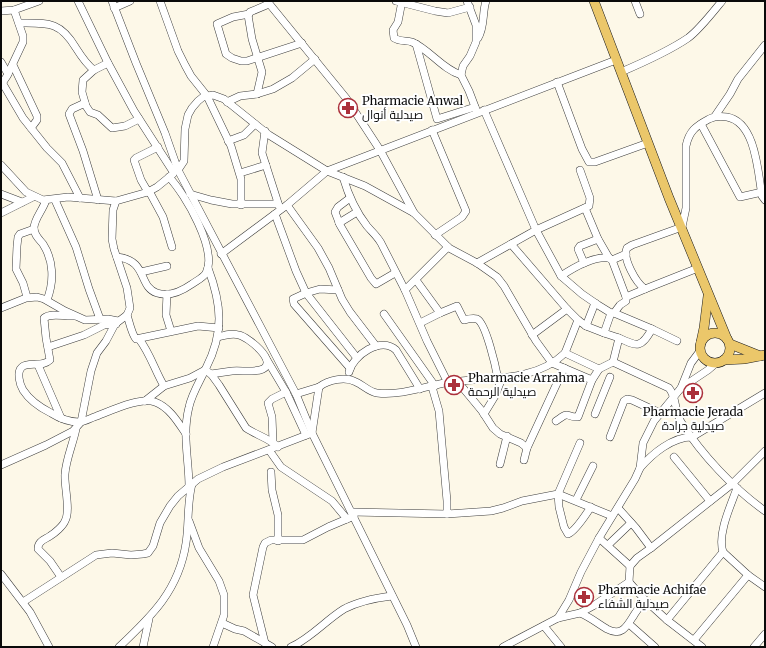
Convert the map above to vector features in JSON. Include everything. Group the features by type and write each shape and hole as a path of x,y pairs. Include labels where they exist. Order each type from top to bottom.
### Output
{"main road":[{"path":"594,1 708,296 728,342 730,353 724,360"},
{"path":"708,296 700,347 705,360 715,364 724,360 763,356"},
{"path":"700,347 703,339 710,334 719,334 728,342 763,356"}],"street":[{"path":"1,11 14,10 39,1"},
{"path":"78,1 108,63 139,119 172,170 177,171"},
{"path":"130,1 113,4 165,132 177,171 296,394 309,434"},
{"path":"160,1 178,51 191,76 207,96 228,141 240,173 242,187 241,205"},
{"path":"461,75 463,66 470,56 482,30 486,1"},
{"path":"635,1 640,14"},
{"path":"621,72 648,60 688,38 722,1"},
{"path":"302,43 244,61 229,57 225,52 217,24 249,14 268,2 302,43 346,98 380,150 414,213"},
{"path":"476,42 476,25 469,4 448,13 400,2 398,22 393,30 393,35 398,40 416,44 450,70 461,75 536,230 561,276 570,285 594,303 677,341"},
{"path":"14,10 23,36 23,42 13,65 2,84 23,118 62,164 80,198"},
{"path":"249,14 249,26 262,72 257,94"},
{"path":"19,23 50,24 64,31 81,56 94,70"},
{"path":"416,44 437,119 479,110"},
{"path":"645,289 636,281 626,254 627,248 682,227 686,208 686,146 688,137 693,130 714,116 726,101 738,79 765,45"},
{"path":"227,102 240,96 257,94 278,87 315,59"},
{"path":"221,254 278,209 287,205 327,170 432,130 479,110 616,60"},
{"path":"1,62 8,74"},
{"path":"108,63 94,70 84,78 82,82 82,92 85,103 90,112 98,115 112,128 121,127 139,119"},
{"path":"13,65 37,116 37,120 31,128"},
{"path":"557,82 582,149 589,162 595,162 648,143"},
{"path":"1,164 26,192 46,200 68,197 116,201 149,191 177,171 184,161 185,128 188,115 195,104 207,96 217,96 224,99 265,131 327,170 365,186 414,213 448,247 477,263 497,277 504,286 532,335 552,363 592,380"},
{"path":"85,103 72,109 69,114 83,151 98,200"},
{"path":"714,116 730,118 742,125 754,150 763,181 762,192 765,200"},
{"path":"228,141 244,135 255,124"},
{"path":"701,124 740,197 762,192"},
{"path":"432,130 466,211 462,217 436,234"},
{"path":"265,131 262,149 296,271 306,293 357,358"},
{"path":"158,147 134,160 141,180 149,191 163,217 172,246"},
{"path":"240,173 266,165"},
{"path":"477,263 536,230 589,206 590,198 580,170"},
{"path":"119,647 149,619 161,604 178,573 184,556 189,520 190,485 185,442 187,418 193,394 208,372 218,337 219,328 218,299 208,268 208,250 201,230 186,199 169,177"},
{"path":"343,177 350,198 357,212 381,243 405,290 427,341 448,383"},
{"path":"1,194 22,202"},
{"path":"190,194 222,203 278,209"},
{"path":"1,214 34,196"},
{"path":"350,198 335,209 335,212 339,223 374,282 376,284 379,283 395,273"},
{"path":"46,200 35,222 34,232 46,250 51,264 52,283 47,300"},
{"path":"54,200 76,247 90,294 100,319"},
{"path":"61,577 50,561 38,549 38,546 41,542 54,533 66,520 66,470 76,429 81,422 93,362 97,353 117,323 127,315 130,308 128,288 112,239 113,210 116,201"},
{"path":"287,205 318,248 350,312 376,346"},
{"path":"585,208 598,239 610,259 626,298"},
{"path":"339,223 357,212"},
{"path":"28,297 23,283 16,271 16,259 18,237 23,233 34,229"},
{"path":"584,263 578,249 580,246 598,239"},
{"path":"511,244 566,309 586,326 634,345 638,345 644,340 652,329"},
{"path":"405,290 448,247"},
{"path":"561,276 584,263 605,257 610,259 626,254"},
{"path":"117,257 128,259 135,264 141,272 145,282 153,291 167,294 186,289 203,276 208,268"},
{"path":"141,272 167,266"},
{"path":"604,333 613,313 626,301 626,298 698,268"},
{"path":"416,280 440,314"},
{"path":"338,290 320,289 296,297 293,299 293,302 350,368"},
{"path":"167,294 166,315 171,331"},
{"path":"1,308 28,297 37,297 47,300 74,316 85,320 108,319 117,323"},
{"path":"586,326 594,303"},
{"path":"420,323 457,306 464,320 479,320 500,378 484,414"},
{"path":"532,335 566,309"},
{"path":"384,314 433,386 439,411 447,514"},
{"path":"74,316 67,317 51,315 44,317 50,360 47,363 21,367 19,372 21,385 33,403 61,418 81,422 134,403 145,401 154,402 173,415 186,434"},
{"path":"127,315 132,327 134,338 198,326 219,328"},
{"path":"296,394 327,382 347,378 357,382 372,392 392,393 448,383 519,376 552,363 565,353 578,320"},
{"path":"48,347 84,335 104,325 117,323"},
{"path":"218,337 233,334 246,338 260,350 267,360 309,434 407,625 416,647"},
{"path":"139,338 149,353 154,370 164,386"},
{"path":"556,421 564,414 578,417 592,380 599,369 613,362 619,338"},
{"path":"347,378 350,368 357,358 376,346 390,346 393,347 408,367 420,389"},
{"path":"640,468 643,443 654,420 675,396 700,347"},
{"path":"565,353 599,369"},
{"path":"145,401 164,386 208,372 261,370 266,366 267,360"},
{"path":"613,362 669,388 675,396 676,412 678,417 692,438 734,486 765,511"},
{"path":"680,388 715,364"},
{"path":"38,365 61,418"},
{"path":"524,460 527,448 564,368"},
{"path":"208,372 219,385 246,428 275,444"},
{"path":"595,414 610,377"},
{"path":"458,382 484,414 493,428 500,434 521,443 527,448"},
{"path":"309,434 319,386"},
{"path":"275,444 272,417 268,403 272,399 286,392"},
{"path":"558,618 569,600 581,572 599,538 629,490 640,468 648,458 667,445 685,437 692,438 765,393"},
{"path":"587,395 599,401"},
{"path":"610,437 624,401 627,399 660,412"},
{"path":"1,464 46,445 76,429"},
{"path":"23,602 96,555 112,553 132,555 148,552 154,546 163,516 178,496 198,479 209,472 269,450 275,444 309,434"},
{"path":"500,464 507,436"},
{"path":"580,444 558,494 559,507 564,527 568,534 579,523 591,507"},
{"path":"269,450 281,467 332,500 351,516"},
{"path":"702,647 667,620 645,600 629,582 630,566 636,558 651,548 710,501 734,486 765,451"},
{"path":"674,457 710,501"},
{"path":"576,500 593,466"},
{"path":"271,472 272,490 278,515 278,540"},
{"path":"734,486 722,533 721,543 723,552 748,575 765,587"},
{"path":"265,643 254,602 254,587 263,547 267,542 278,540 303,540 351,516 447,514 491,511 522,501 558,494 576,500 612,516"},
{"path":"618,508 651,548"},
{"path":"189,520 199,548 222,588 225,604 222,623 213,647"},
{"path":"608,545 631,522"},
{"path":"599,538 630,566"},
{"path":"667,620 723,552"},
{"path":"694,640 748,575"},
{"path":"2,578 30,612 49,647"},
{"path":"503,647 558,618 580,612 593,606 629,582"},
{"path":"291,647 303,641 334,616 355,604 370,599 392,596"},
{"path":"580,612 589,616 608,629 620,631 625,629 645,600"},
{"path":"143,647 149,619"},
{"path":"222,623 244,631 272,647"},
{"path":"629,624 655,647"},
{"path":"544,626 561,647"},
{"path":"754,647 765,634"}],"place":[{"name":"Pharmacie Anwal صيدلية أنوال","path":"348,108"},
{"name":"Pharmacie Arrahma صيدلية الرحمة","path":"454,385"},
{"name":"Pharmacie Jerada صيدلية جرادة","path":"693,393"},
{"name":"Pharmacie Achifae صيدلية الشفاء","path":"584,597"}]}
